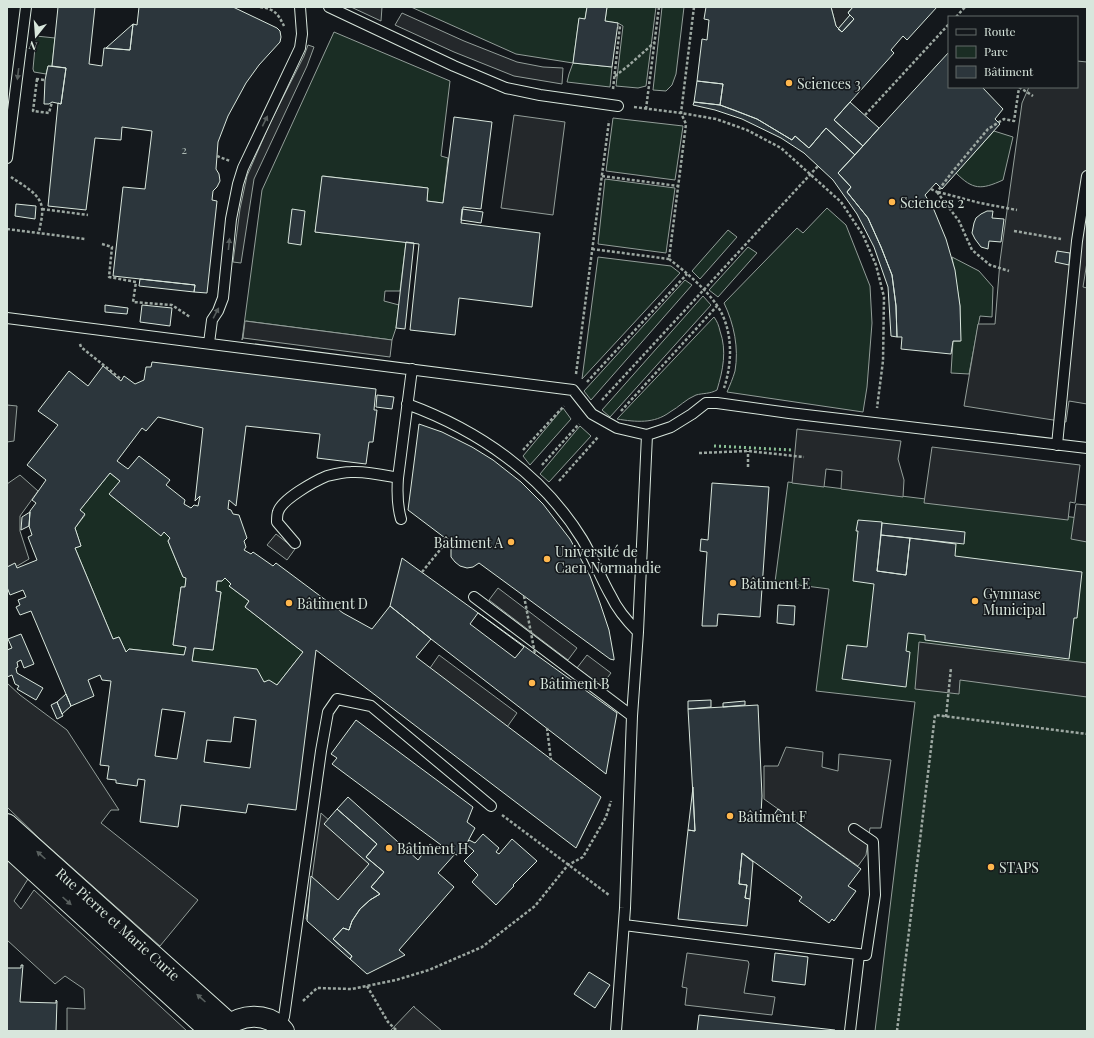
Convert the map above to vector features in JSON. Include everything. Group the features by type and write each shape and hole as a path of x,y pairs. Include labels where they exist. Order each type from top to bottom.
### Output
{"street":[{"name":"Rue Pierre et Marie Curie","path":"7,824 226,1027 240,1018 251,1016 281,1023"},
{"name":"Rue Pierre et Marie Curie","path":"7,846 210,1031"}],"lane":[{"path":"7,158 26,7"},
{"path":"210,343 212,320 218,311 223,298 232,219 238,184 249,156 300,48 302,34 300,7"},
{"path":"329,7 454,66 506,88 540,95 618,106"},
{"path":"1057,444 1077,242 1087,176"},
{"path":"7,318 412,369 574,392 591,412 610,424 617,428 647,435 671,426 692,414 706,403 717,403 1087,448"},
{"path":"401,519 396,497 412,369"},
{"path":"407,404 434,414 468,431 513,461 531,477 548,494 581,538 598,568 611,597 638,632"},
{"path":"616,1031 625,908 632,716 638,632 647,435"},
{"path":"295,543 277,522 278,512 285,502 300,491 326,477 337,473 351,472 398,478"},
{"path":"474,597 632,716"},
{"path":"281,1023 321,750 328,712 337,699 371,706 491,806"},
{"path":"624,925 866,955 875,895 873,842 854,829"},
{"path":"850,1031 859,954"}],"path":[{"path":"260,7 269,8 278,14 285,29"},
{"path":"646,109 659,7"},
{"path":"669,259 686,124 681,113 694,7"},
{"path":"957,16 965,7"},
{"path":"612,90 620,26 617,26"},
{"path":"865,115 948,26"},
{"path":"614,76 628,66 655,42"},
{"path":"45,80 38,80 33,111 49,113 52,102"},
{"path":"937,192 952,171 988,129 1004,119 1014,121 1019,88"},
{"path":"1021,88 1033,96"},
{"path":"618,106 681,113 716,119 747,130 781,148 841,202 863,234 876,266 884,297 883,361 875,422"},
{"path":"574,392 610,118"},
{"path":"217,156 231,160"},
{"path":"531,477 818,166"},
{"path":"602,176 678,186"},
{"path":"11,177 31,191 40,201 42,209 39,233"},
{"path":"930,189 980,203 1017,210"},
{"path":"937,192 959,222 972,250 990,265 1009,272"},
{"path":"42,209 88,215"},
{"path":"7,230 85,239"},
{"path":"1014,231 1056,238"},
{"path":"102,244 112,246 109,277 136,282 133,302 172,305 190,317"},
{"path":"592,249 669,259 704,289 721,312 729,335 730,358 724,387 717,403"},
{"path":"513,461 574,392 687,274"},
{"path":"548,494 717,306"},
{"path":"80,342 81,347 122,380"},
{"path":"748,451 748,467"},
{"path":"699,453 748,451 804,457"},
{"path":"422,572 448,540"},
{"path":"524,596 535,654"},
{"path":"946,717 951,668"},
{"path":"897,1031 935,715 1087,734"},
{"path":"546,728 551,760"},
{"path":"491,806 516,827 625,908"},
{"path":"281,1023 291,1017 298,1005 317,988 352,988 396,980 429,970 482,947 535,906 568,865 582,857 606,817"},
{"path":"367,986 388,1022 397,1031"}],"green space":[{"path":"411,7 587,7 585,19 579,19 573,63 516,54"},
{"path":"607,7 656,7 646,86 638,88 616,86 623,26 618,23 605,21"},
{"path":"662,7 684,7 676,74 672,85 666,91 653,90"},
{"path":"334,32 450,81 441,156 448,158 443,203 427,201 428,188 323,176 315,232 406,242 400,291 385,291 384,301 399,305 396,328 392,340 246,321 242,340 262,190"},
{"path":"36,36 55,38 52,66 48,66 46,74 34,72 33,69"},
{"path":"573,63 612,67 610,87 567,82"},
{"path":"613,118 683,126 675,180 606,171"},
{"path":"994,131 1013,137 1003,180 983,187 978,187 967,183 956,173"},
{"path":"605,179 675,188 666,253 598,244"},
{"path":"827,208 846,225 870,286 872,323 867,387 863,412 727,392 735,371 736,345 733,328 724,303 797,228 803,233"},
{"path":"728,230 737,237 700,279 692,271"},
{"path":"748,247 757,253 718,297 709,290"},
{"path":"598,257 671,266 680,273 582,379"},
{"path":"952,257 979,271 993,287 992,317 980,316 969,374 951,373 953,341 960,341 960,306"},
{"path":"685,280 692,285 591,400 584,391"},
{"path":"703,296 711,305 610,417 602,410"},
{"path":"714,317 722,338 724,353 717,390 696,395 658,419 631,421 617,419"},
{"path":"563,408 571,419 530,465 523,456"},
{"path":"580,426 591,436 549,482 540,474"},
{"path":"110,473 120,481 110,495 161,535 164,532 170,538 168,541 183,577 186,578 185,587 181,587 173,645 186,647 184,655 129,649 126,652 119,637 113,639 75,548 81,546 75,528 85,515 80,510"},
{"name":"STAPS","path":"788,482 1087,519 1087,1031 875,1031 915,702 816,691 829,589 775,582"},
{"path":"225,578 231,584 229,586 249,601 245,607 303,652 277,685 192,661 194,648 213,650 221,592 216,591 217,581 222,581"}],"shaded area":[{"path":"351,7 382,7 381,21"},
{"path":"831,7 853,7 848,12 850,15 838,29 836,26"},
{"path":"402,13 464,41 517,62 543,67 563,68 562,84 514,76 454,52 395,25"},
{"path":"308,45 314,47 307,66 254,179 241,263 233,262 240,209 247,176 270,123 304,56"},
{"path":"1078,61 1087,62 1087,262 1083,287 1087,288 1087,404 1069,401 1066,422 964,406 978,324 995,324 1000,261 1022,103 1029,88 1078,88"},
{"path":"514,115 565,122 553,215 501,208"},
{"path":"245,321 392,340 390,357 243,338"},
{"path":"7,405 17,406 14,441 7,442"},
{"path":"797,429 901,441 898,459 904,480 903,497 841,489 842,471 826,469 824,487 792,483"},
{"path":"932,447 1080,465 1075,503 1070,502 1068,520 924,503"},
{"path":"20,475 38,491 20,516 20,531 29,559 7,572 7,484"},
{"path":"1076,504 1087,505 1087,542 1071,539"},
{"path":"276,534 295,549 287,560 267,545"},
{"path":"498,588 577,648 568,660 489,600"},
{"path":"919,642 1087,663 1087,697 960,680 959,694 915,689"},
{"path":"439,655 517,713 505,730 428,671"},
{"path":"587,655 611,673 601,686 577,668"},
{"path":"7,683 20,695 67,730 119,810 111,810 101,823 198,900 160,946 40,839 7,807"},
{"path":"786,747 823,752 822,767 838,771 839,754 891,760 881,828 870,828 866,855 858,866 764,799 764,766 778,766"},
{"path":"321,813 374,861 328,929 306,919"},
{"path":"7,857 28,879 14,901 21,909 34,890 187,1031 67,1031 67,1008 85,1009 84,989 65,976 55,984 7,940"},
{"path":"687,953 748,961 749,964 744,993 775,997 772,1015 685,1005 687,988 682,987"},
{"path":"414,1007 442,1031 390,1031"}],"building":[{"path":"58,7 95,7 89,64 102,66 104,48 130,50 133,24 137,25 139,7 233,7 277,28 280,31 280,42 259,65 246,83 228,116 218,142 216,169 219,174 220,181 213,191 212,200 217,201 207,293 194,292 195,285 113,276 123,187 145,189 152,131 122,127 121,140 95,138 86,210 48,206 58,103 61,104 66,68 52,66"},
{"path":"587,7 607,7 605,21 618,23 612,67 573,63 579,18 585,19"},
{"name":"Sciences 3","path":"706,7 831,7 836,26 842,32 854,19 848,13 853,7 937,7 907,40 903,36 891,50 894,53 834,120 863,146 855,155 826,128 809,148 795,136 792,140 757,119 720,105 723,84 697,81 702,39 707,40 709,20 704,19"},
{"path":"850,15 854,19 842,32 838,29"},
{"path":"133,24 130,50 106,48"},
{"name":"Sciences 2","path":"948,53 948,88 983,88 1003,109 995,119 1000,124 942,189 936,183 925,195 934,210 946,239 955,270 960,306 961,341 953,341 951,354 901,349 902,337 897,337 896,306 892,275 868,218 847,192 851,187 838,173"},
{"path":"48,66 66,68 61,104 52,102 49,104 44,104 45,80"},
{"path":"697,81 723,84 720,105 694,102"},
{"path":"694,102 720,105 757,119 792,140 795,136 809,148 826,128 855,155 838,173 851,187 847,192 868,218 892,275 896,306 897,337 891,336 888,287 874,247 857,214 833,180 804,153 781,138 742,119 715,110 693,105"},
{"path":"850,102 879,128 863,146 834,120"},
{"path":"454,117 492,122 481,209 463,207 461,223 540,233 532,307 459,298 455,335 410,330 419,244 315,232 322,176 428,188 427,201 443,203"},
{"path":"16,204 36,206 35,219 15,216"},
{"path":"292,209 305,211 301,245 288,243"},
{"path":"462,209 483,212 481,223 461,220"},
{"path":"987,211 993,211 992,218 1004,219 1001,242 989,241 988,249 981,247 972,233 976,218"},
{"path":"406,242 414,243 405,329 396,328"},
{"path":"1057,251 1070,253 1069,265 1055,262"},
{"path":"140,279 195,285 194,292 139,286"},
{"path":"105,305 128,308 127,314 105,312"},
{"path":"142,305 172,308 170,326 140,322"},
{"name":"Bâtiment D","path":"152,362 376,389 374,410 377,410 373,442 369,442 366,464 317,458 320,434 246,426 236,506 229,500 228,509 231,510 233,514 239,515 247,538 244,541 246,547 244,550 251,554 253,552 273,566 276,563 343,613 372,629 390,606 431,639 416,657 601,797 576,848 316,650 296,810 248,804 246,813 181,805 178,827 140,822 145,780 138,779 137,786 116,783 116,780 107,779 109,766 100,765 111,681 102,680 100,675 88,680 94,696 71,706 31,611 20,615 16,607 20,605 18,600 26,597 23,590 10,595 7,587 7,567 15,563 17,568 37,560 28,537 32,535 29,526 30,511 36,503 32,500 46,480 27,465 58,425 38,411 69,371 88,386 103,366 121,381 124,376 135,384 144,380 146,367 151,367","holes":["158,417 203,428 195,501 200,496 198,506 194,505 191,508 184,504 185,500 166,485 170,480 139,456 128,469 117,461 142,428 146,431","110,473 120,481 109,494 161,536 164,532 170,538 168,541 183,577 186,578 185,587 181,587 173,645 186,647 184,655 129,649 126,652 119,637 113,639 75,548 81,546 75,528 85,514 80,510","225,578 231,584 229,586 249,601 245,607 303,652 277,685 269,680 264,682 257,669 192,661 194,648 213,650 221,592 216,591 217,581 222,581","162,709 185,712 177,759 155,756","234,717 256,720 250,768 204,762 207,740 231,742"]},
{"path":"377,395 394,397 392,409 376,407"},
{"name":"Bâtiment A","path":"419,424 442,432 472,447 493,460 521,482 543,504 570,539 590,576 609,630 614,660 610,659 479,563 473,567 467,568 460,566 451,557 453,544 408,510"},
{"name":"Bâtiment E","path":"712,483 769,487 760,617 718,614 717,626 702,626 707,552 700,551 701,539 708,540"},
{"path":"30,512 29,526 21,530 22,517"},
{"name":"Gymnase Municipal","path":"858,520 882,522 877,571 906,575 910,538 956,544 955,556 1082,572 1077,618 1074,618 1069,659 925,640 925,635 908,633 906,651 910,652 906,687 842,679 847,645 867,647 874,584 853,581"},
{"path":"882,523 965,532 964,544 881,535"},
{"path":"881,535 910,538 906,575 877,571"},
{"name":"Bâtiment B","path":"402,558 617,713 606,774 390,606"},
{"path":"778,605 795,606 794,625 777,623"},
{"path":"478,613 524,647 515,658 470,624"},
{"path":"21,634 34,664 24,668 21,660 17,662 17,673 43,688 36,700 17,689 19,686 15,684 12,675 7,677 7,650 12,648 8,639"},
{"path":"66,694 71,706 62,714 57,702"},
{"path":"711,700 711,707 688,709 688,701"},
{"path":"745,701 745,705 723,707 723,703"},
{"path":"57,702 63,716 57,719 51,705"},
{"name":"Bâtiment F","path":"758,705 762,796 761,814 771,819 778,809 861,869 848,886 856,891 834,921 832,919 829,923 799,901 802,897 742,853 739,884 747,885 745,898 750,899 747,926 678,919 688,830 695,831 688,709"},
{"name":"Bâtiment H","path":"356,720 473,807 467,822 475,828 460,853 457,855 455,854 438,873 454,887 399,950 405,955 367,974 350,959 352,956 333,939 343,928 349,930 352,921 360,909 380,894 371,887 384,872 366,857 377,844 337,809 348,797 418,860 430,844 438,850 441,845 332,764 337,758 331,754"},
{"path":"693,787 695,831 688,830"},
{"path":"337,809 377,844 366,857 384,872 371,887 380,894 360,909 352,921 349,930 343,928 333,939 352,956 350,959 307,921 311,876 338,900 369,864 324,824"},
{"path":"483,834 499,848 496,852 499,854 512,839 537,861 496,905 472,882 478,875 464,861 474,851 466,844 469,840 475,843"},
{"path":"742,853 753,862 750,899 745,898 747,885 739,884"},
{"path":"775,953 808,957 805,985 772,981"},
{"path":"21,965 23,965 20,1002 56,1003 56,1000 57,1001 56,1031 7,1031 7,968 21,968"},
{"path":"589,972 610,985 595,1008 574,994"},
{"path":"699,1015 835,1030 835,1031 697,1031"}],"hedge":[{"path":"714,446 793,450"}],"place":[{"name":"Sciences 3","path":"789,83"},
{"name":"Sciences 2","path":"892,202"},
{"name":"Bâtiment A","path":"511,542"},
{"name":"Université de Caen Normandie","path":"547,559"},
{"name":"Bâtiment E","path":"733,583"},
{"name":"Gymnase Municipal","path":"975,601"},
{"name":"Bâtiment D","path":"289,603"},
{"name":"Bâtiment B","path":"532,683"},
{"name":"Bâtiment F","path":"730,816"},
{"name":"Bâtiment H","path":"389,848"},
{"name":"STAPS","path":"991,867"}]}
